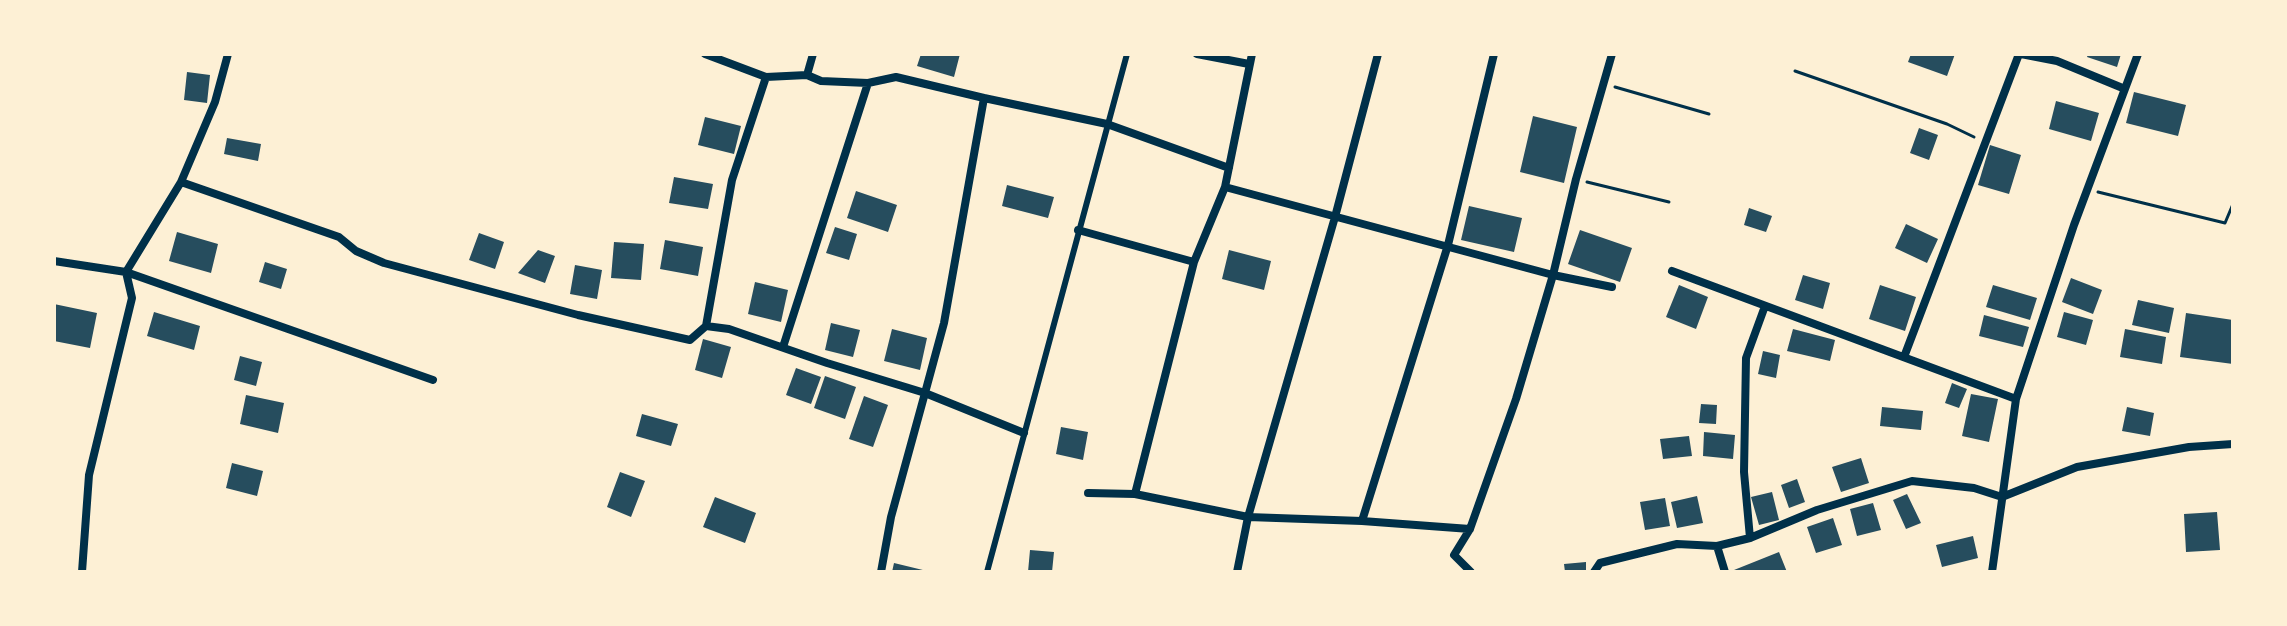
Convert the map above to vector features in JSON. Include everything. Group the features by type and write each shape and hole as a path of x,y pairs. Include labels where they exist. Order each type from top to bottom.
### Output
{"street":[{"path":"82,572 89,475 132,298 126,272 181,182 215,102 228,54"},
{"path":"705,54 766,77 807,75 821,81 868,83 896,77 1107,124 1229,168"},
{"path":"807,75 813,54"},
{"path":"1135,494 1194,262 1225,187 1251,59 1197,54"},
{"path":"1237,572 1248,517 1335,217 1378,54"},
{"path":"1362,521 1448,245 1494,54"},
{"path":"1471,572 1454,555 1470,529 1516,399 1553,275 1576,179 1612,54"},
{"path":"1904,357 2020,54 2057,61 2125,89"},
{"path":"1992,572 2016,399 2087,189 2138,54"},
{"path":"181,182 339,237 356,251 384,263 578,315 690,340 706,326 732,180 766,77"},
{"path":"783,347 868,83"},
{"path":"881,572 891,517 944,323 984,98"},
{"path":"1225,187 1553,275 1612,287"},
{"path":"1078,230 1194,262"},
{"path":"54,261 126,272 433,380"},
{"path":"1672,271 2016,399"},
{"path":"1750,538 1744,472 1746,358 1765,306"},
{"path":"706,326 729,329 925,393 1024,433"},
{"path":"1594,572 1600,563 1677,544 1717,546 1750,538 1817,510 1912,481 1974,488 2002,497 2077,467 2189,447 2233,444"},
{"path":"1088,493 1135,494 1248,517 1470,529"},
{"path":"1717,546 1725,572"}],"lane":[{"path":"987,572 1127,54"}],"path":[{"path":"1795,71 1947,124 1984,142"},
{"path":"1604,83 1709,114"},
{"path":"1576,179 1669,202"},
{"path":"2087,189 2225,223 2233,204"}],"building":[{"path":"921,54 960,54 954,77 917,66"},
{"path":"1911,54 1955,54 1947,76 1908,62"},
{"path":"2088,54 2121,54 2117,67 2087,57"},
{"path":"187,72 210,75 207,103 184,100"},
{"path":"2134,92 2186,105 2178,136 2126,123"},
{"path":"2056,101 2099,113 2091,141 2049,129"},
{"path":"1533,116 1577,127 1564,183 1520,172"},
{"path":"705,117 741,126 734,154 698,145"},
{"path":"1919,128 1938,135 1929,160 1910,153"},
{"path":"227,138 261,144 258,161 224,154"},
{"path":"1990,145 2021,155 2009,194 1978,185"},
{"path":"674,177 713,184 708,209 669,203"},
{"path":"1007,185 1054,197 1048,218 1002,206"},
{"path":"856,191 897,205 888,232 847,218"},
{"path":"1469,206 1522,218 1514,252 1461,240"},
{"path":"1749,208 1772,216 1766,232 1744,225"},
{"path":"1906,224 1938,239 1927,263 1895,248"},
{"path":"835,227 857,234 849,260 826,253"},
{"path":"1580,230 1632,248 1620,282 1568,264"},
{"path":"177,232 218,244 211,273 169,261"},
{"path":"479,233 504,242 495,269 469,260"},
{"path":"665,240 703,247 698,276 660,269"},
{"path":"614,242 644,244 641,280 611,278"},
{"path":"538,250 555,256 545,283 518,273"},
{"path":"1229,250 1271,261 1264,290 1222,279"},
{"path":"265,262 287,269 281,289 259,282"},
{"path":"575,265 602,270 597,299 570,294"},
{"path":"1803,275 1830,283 1823,309 1795,300"},
{"path":"2071,278 2102,290 2093,314 2062,302"},
{"path":"755,282 788,290 781,322 748,314"},
{"path":"1679,285 1708,297 1696,329 1666,317"},
{"path":"1880,285 1916,297 1905,331 1869,319"},
{"path":"1993,285 2037,298 2030,320 1986,307"},
{"path":"2138,300 2174,308 2169,333 2132,325"},
{"path":"54,304 97,313 90,348 54,341"},
{"path":"154,312 200,326 194,350 147,336"},
{"path":"2064,312 2093,320 2086,345 2057,337"},
{"path":"2186,313 2233,320 2233,364 2180,357"},
{"path":"1984,315 2029,327 2023,347 1979,336"},
{"path":"831,323 860,330 853,357 825,350"},
{"path":"892,329 927,338 920,370 884,361"},
{"path":"1793,329 1835,340 1830,361 1787,351"},
{"path":"2125,329 2166,337 2162,364 2120,357"},
{"path":"703,339 731,347 722,378 695,370"},
{"path":"1763,351 1780,355 1776,378 1758,374"},
{"path":"240,356 262,362 256,386 234,380"},
{"path":"796,368 821,377 811,404 786,395"},
{"path":"825,376 856,387 845,419 814,408"},
{"path":"1952,383 1967,389 1959,408 1945,403"},
{"path":"1971,394 1998,399 1989,442 1962,436"},
{"path":"246,395 284,403 278,433 240,424"},
{"path":"864,396 888,405 873,447 849,439"},
{"path":"1701,404 1717,405 1716,424 1699,423"},
{"path":"1882,407 1923,411 1921,430 1880,426"},
{"path":"2127,407 2154,413 2150,436 2122,431"},
{"path":"642,414 678,424 671,446 636,436"},
{"path":"1061,427 1088,432 1083,460 1056,454"},
{"path":"1704,432 1735,435 1733,459 1703,456"},
{"path":"1689,436 1692,456 1663,459 1660,439"},
{"path":"1861,458 1869,483 1841,492 1832,467"},
{"path":"232,463 263,471 257,496 226,488"},
{"path":"620,472 645,481 631,517 607,507"},
{"path":"1797,479 1805,502 1789,508 1781,485"},
{"path":"1772,492 1779,520 1759,525 1751,497"},
{"path":"1907,494 1921,523 1906,529 1893,500"},
{"path":"1697,496 1703,523 1677,528 1671,502"},
{"path":"715,497 756,513 745,543 703,527"},
{"path":"1665,498 1670,526 1645,530 1640,502"},
{"path":"1873,503 1881,530 1857,536 1850,509"},
{"path":"2217,512 2220,550 2186,552 2184,514"},
{"path":"1833,518 1842,545 1816,553 1807,527"},
{"path":"1973,536 1978,558 1942,567 1936,545"},
{"path":"1030,550 1054,552 1052,572 1028,572"},
{"path":"1779,552 1787,572 1729,572"},
{"path":"1586,562 1586,572 1565,572 1564,564"},
{"path":"894,563 927,571 927,572 892,572"}]}
